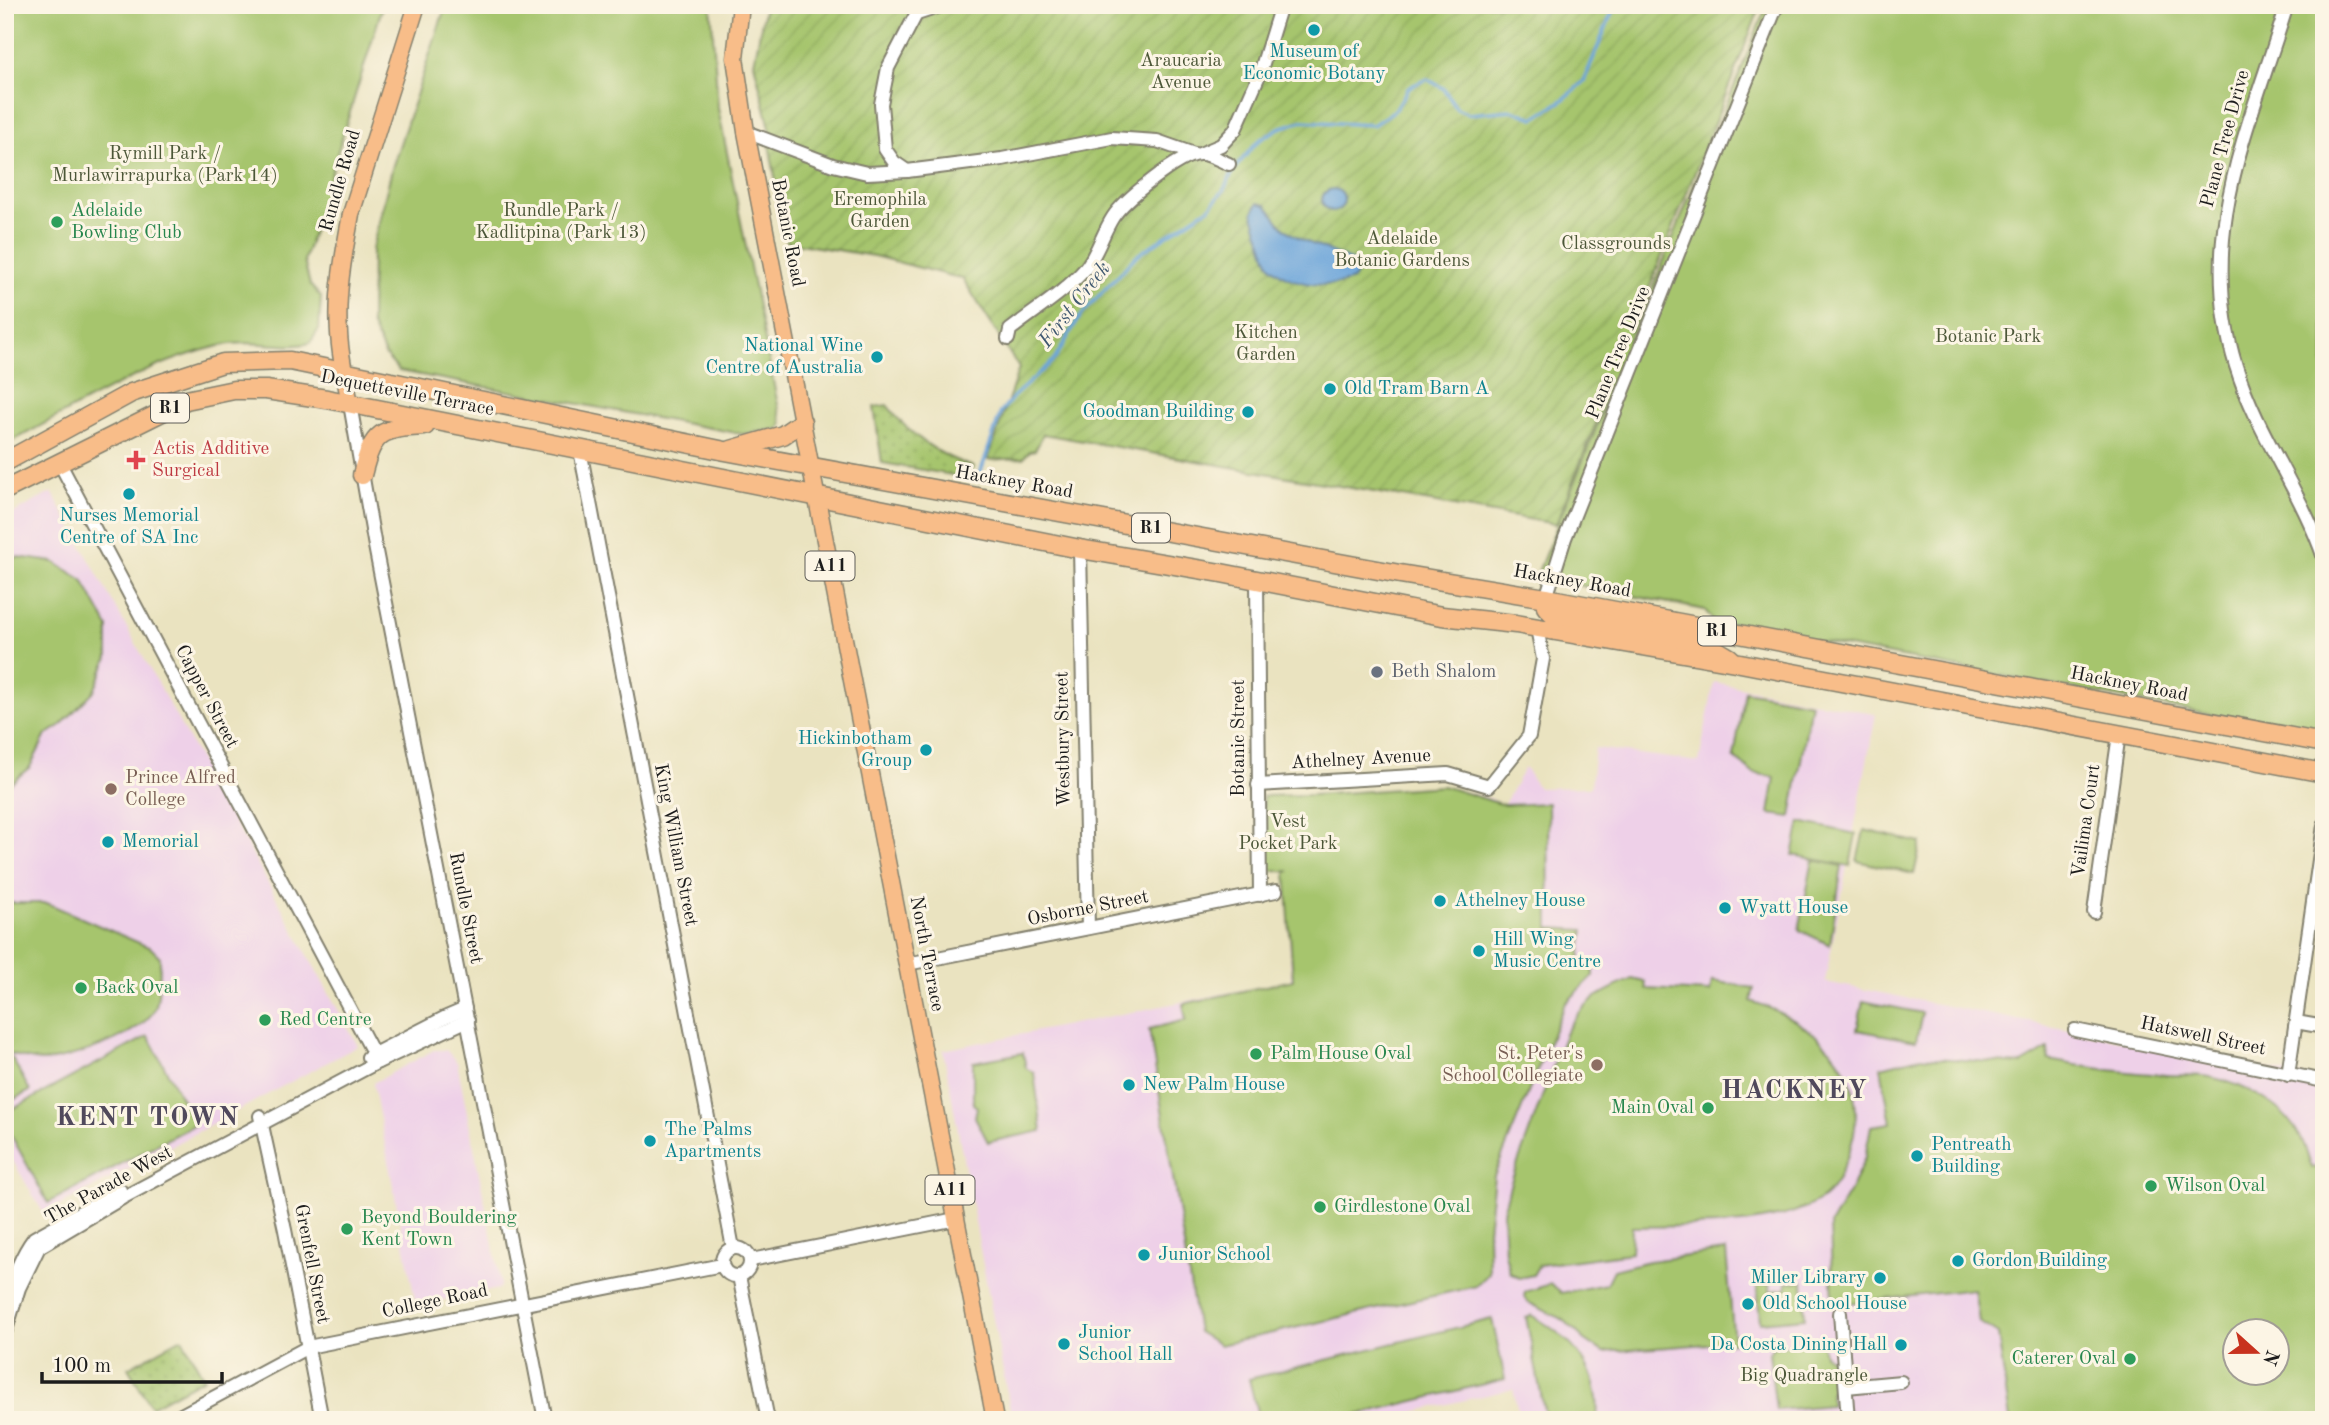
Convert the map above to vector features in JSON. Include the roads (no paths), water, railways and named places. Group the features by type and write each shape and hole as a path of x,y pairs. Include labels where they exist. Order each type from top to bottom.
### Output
{"highway":[{"name":"Dequetteville Terrace","path":"5,462 131,393 223,363 290,361 811,467"},
{"name":"Dequetteville Terrace","path":"5,490 186,400 234,390 266,390 350,404 817,496"},
{"path":"580,450 584,422"},
{"path":"725,451 783,435 803,422"},
{"path":"362,475 368,450 380,434 396,427 453,424"},
{"path":"45,441 59,462"},
{"name":"Hackney Road","path":"811,467 1546,598 2324,743"},
{"name":"R1","path":"817,496 1080,549 1442,616 1563,632 1735,662 2324,773"},
{"path":"1026,507 1029,517 1047,541"},
{"path":"1546,598 1547,610 1552,613 1703,642 1735,662"},
{"path":"2080,697 2119,734"}],"main road":[{"name":"Rundle Road","path":"350,404 339,332 338,298 347,237 351,214 417,5"},
{"name":"Botanic Road","path":"741,5 735,58 746,132 811,467"},
{"name":"A11","path":"811,467 817,496"},
{"name":"North Terrace","path":"817,496 995,1420"}],"street":[{"path":"874,173 883,157 881,104 886,72 919,9 944,5"},
{"path":"1009,339 1010,330 1063,291 1086,267 1097,252 1109,223 1122,206 1163,173 1221,145 1235,130 1260,73 1281,5"},
{"name":"Plane Tree Drive","path":"1546,598 1565,538 1777,5"},
{"name":"Plane Tree Drive","path":"2287,5 2251,110 2228,196 2221,269 2223,315 2236,367 2254,411 2298,496 2324,558"},
{"path":"746,132 833,165 874,173 1002,159 1112,138 1157,141 1229,164"},
{"path":"883,140 890,158 907,171"},
{"name":"Rundle Street","path":"350,404 545,1420"},
{"name":"King William Street","path":"580,450 733,1248"},
{"name":"Capper Street","path":"59,462 376,1058"},
{"name":"Westbury Street","path":"1080,549 1087,928"},
{"name":"Botanic Street","path":"1258,581 1260,895"},
{"name":"Athelney Avenue","path":"1537,628 1543,659"},
{"name":"Athelney Avenue","path":"1258,785 1448,774 1489,786 1529,736 1543,659 1553,640 1563,632"},
{"name":"Vailima Court","path":"2094,912 2119,734"},
{"path":"2288,1075 2324,825"},
{"name":"Osborne Street","path":"907,964 1276,891"},
{"name":"The Parade West","path":"5,1304 16,1270 34,1238 376,1058 466,1014"},
{"path":"2296,1022 2324,1027"},
{"name":"Hatswell Street","path":"2075,1030 2324,1081"},
{"name":"The Parade West","path":"5,1333 19,1288 39,1247 260,1120"},
{"name":"Grenfell Street","path":"260,1120 322,1420"},
{"path":"751,1260 956,1219"},
{"path":"733,1248 746,1251 751,1260 747,1272 739,1276 731,1276 722,1265 723,1256 733,1248"},
{"name":"College Road","path":"172,1420 308,1347 722,1265"},
{"path":"739,1276 768,1420"},
{"path":"1840,1313 1848,1420"},
{"path":"1846,1387 1901,1382"}],"water":[{"path":"1333,189 1341,192 1344,200 1341,208 1333,211 1325,208 1322,200 1325,192"},
{"path":"1258,203 1266,205 1282,225 1296,236 1355,263 1357,273 1353,280 1332,284 1308,284 1276,271 1269,263 1254,218 1253,212"}],"waterway":[{"name":"First Creek","path":"978,480 1001,412 1014,396 1055,359 1077,321 1136,256 1210,207 1223,191 1235,168 1258,141 1279,128 1302,121 1373,125 1395,110 1409,87 1427,79 1443,88 1457,109 1469,114 1512,110 1534,118 1563,100 1584,81 1615,5"}],"place":[{"name":"Museum of Economic Botany","path":"1314,30"},
{"name":"Adelaide Bowling Club","path":"57,222"},
{"name":"National Wine Centre of Australia","path":"877,357"},
{"name":"Old Tram Barn A","path":"1330,389"},
{"name":"Goodman Building","path":"1248,412"},
{"name":"Actis Additive Surgical","path":"136,460"},
{"name":"Nurses Memorial Centre of SA Inc","path":"129,494"},
{"name":"Beth Shalom","path":"1377,672"},
{"name":"Hickinbotham Group","path":"926,750"},
{"name":"Prince Alfred College","path":"111,789"},
{"name":"Memorial","path":"108,842"},
{"name":"Athelney House","path":"1440,901"},
{"name":"Wyatt House","path":"1725,908"},
{"name":"Hill Wing Music Centre","path":"1479,951"},
{"name":"Back Oval","path":"81,988"},
{"name":"Red Centre","path":"265,1020"},
{"name":"Palm House Oval","path":"1256,1054"},
{"name":"St. Peter's School Collegiate","path":"1597,1065"},
{"name":"New Palm House","path":"1129,1085"},
{"name":"Main Oval","path":"1708,1108"},
{"name":"The Palms Apartments","path":"650,1141"},
{"name":"Pentreath Building","path":"1917,1156"},
{"name":"Wilson Oval","path":"2151,1186"},
{"name":"Girdlestone Oval","path":"1320,1207"},
{"name":"Beyond Bouldering Kent Town","path":"347,1229"},
{"name":"Junior School","path":"1144,1255"},
{"name":"Gordon Building","path":"1958,1261"},
{"name":"Miller Library","path":"1880,1278"},
{"name":"Old School House","path":"1748,1304"},
{"name":"Junior School Hall","path":"1064,1344"},
{"name":"Da Costa Dining Hall","path":"1901,1345"},
{"name":"Caterer Oval","path":"2130,1359"}],"district":[{"name":"HACKNEY","path":"1795,1091"},
{"name":"KENT TOWN","path":"148,1118"}],"park label":[{"name":"Araucaria Avenue","path":"1181,72"},
{"name":"Rymill Park / Murlawirrapurka (Park 14)","path":"165,165"},
{"name":"Eremophila Garden","path":"880,211"},
{"name":"Rundle Park / Kadlitpina (Park 13)","path":"561,222"},
{"name":"Classgrounds","path":"1616,244"},
{"name":"Adelaide Botanic Gardens","path":"1402,250"},
{"name":"Botanic Park","path":"1988,337"},
{"name":"Kitchen Garden","path":"1266,344"},
{"name":"Vest Pocket Park","path":"1288,833"},
{"name":"Big Quadrangle","path":"1804,1376"}]}
